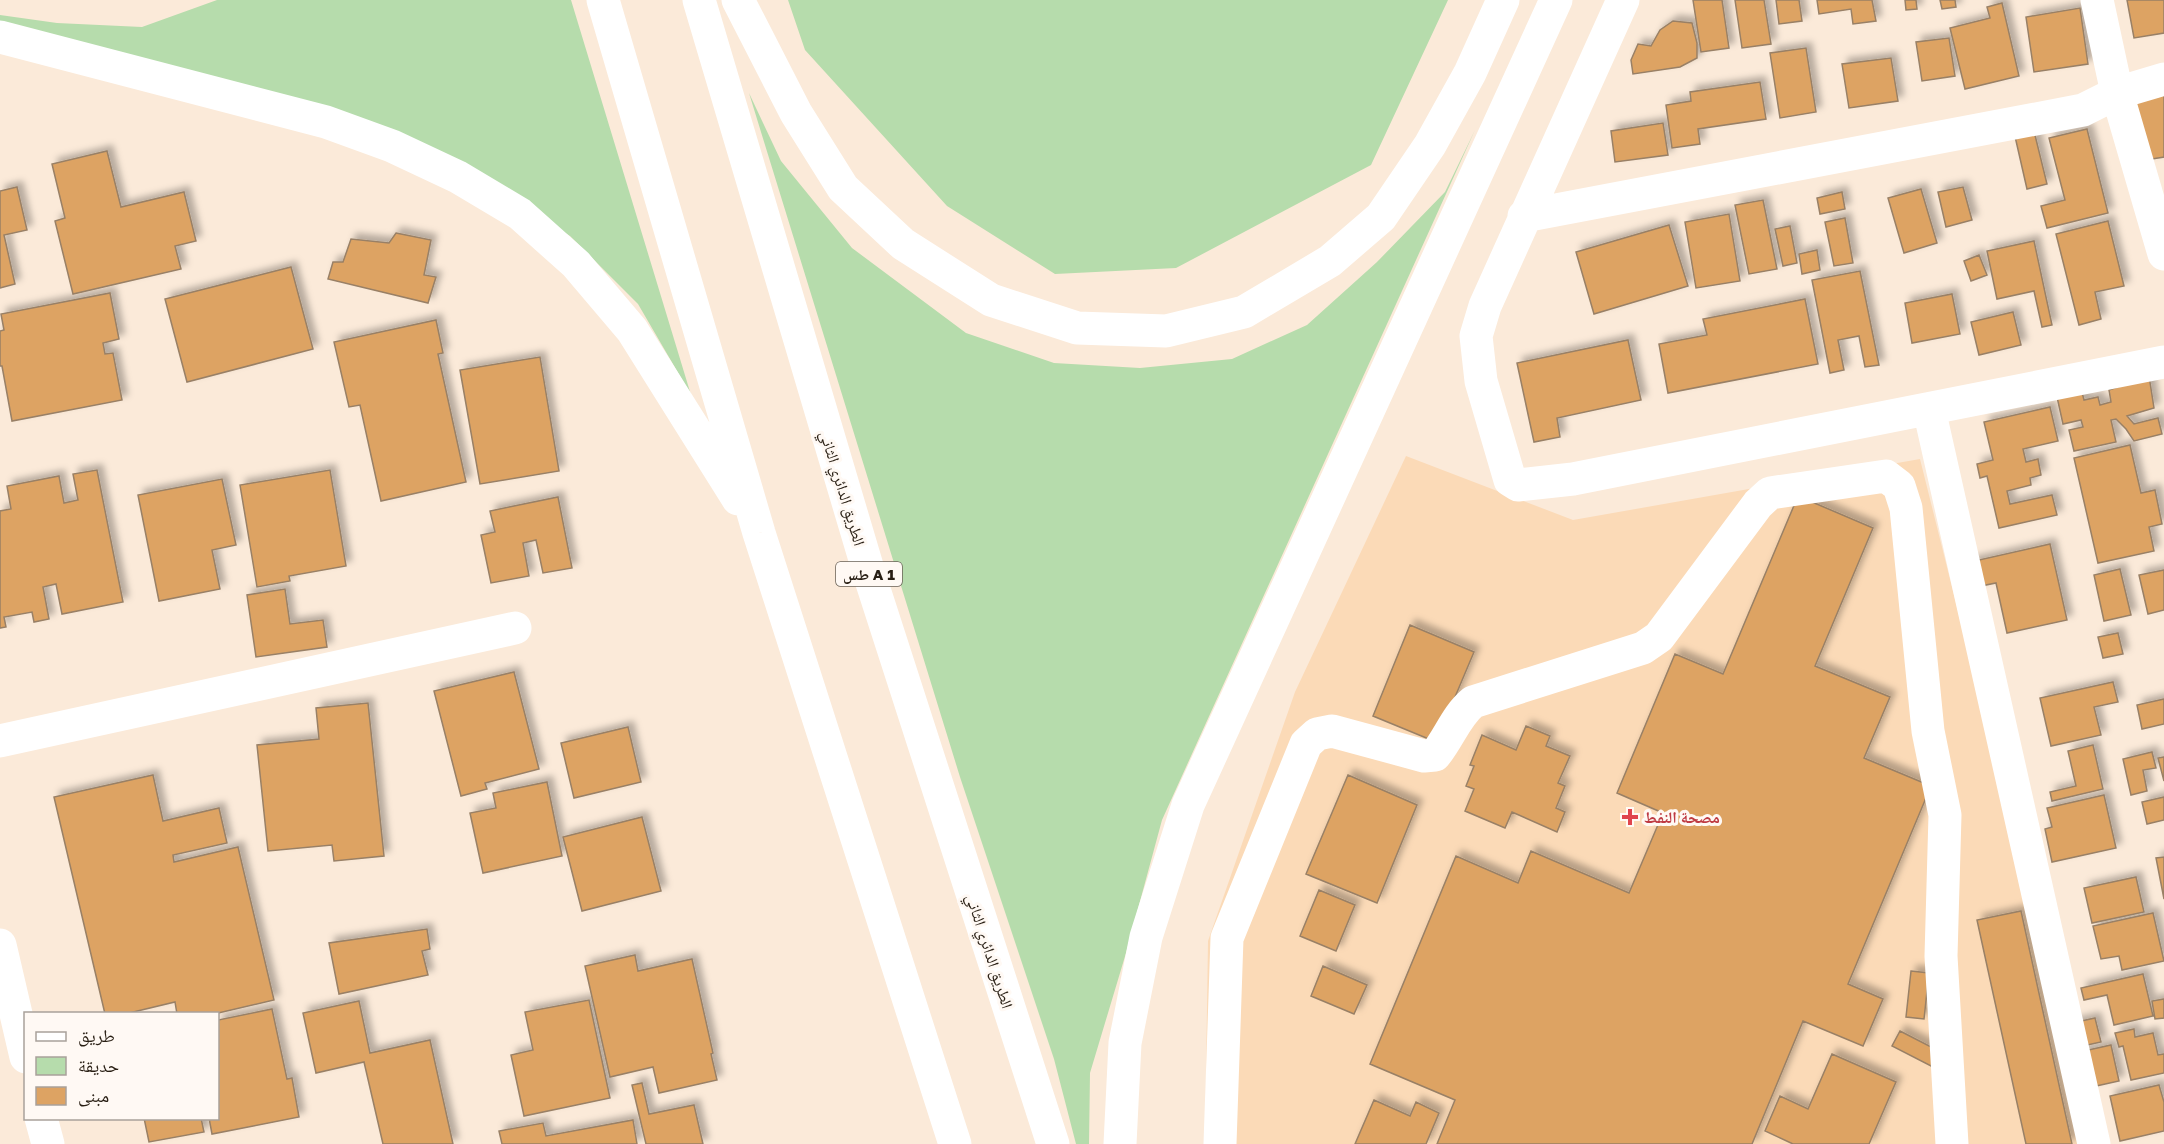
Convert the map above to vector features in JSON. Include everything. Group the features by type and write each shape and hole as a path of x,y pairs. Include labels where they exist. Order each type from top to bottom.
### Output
{"main road":[{"path":"603,0 759,533 955,1144"},
{"name":"الطريق الدائري الثاني","path":"699,0 872,583 1053,1144"},
{"path":"738,0 796,113 843,188 903,244 991,300 1077,328 1166,331 1244,312 1330,261 1381,217 1430,145 1470,73 1503,0"},
{"path":"1120,1144 1125,1043 1146,937 1188,805 1556,0"},
{"path":"1623,0 1524,216 1485,306 1476,336 1481,381 1510,480 1518,485 1573,480 2164,362"},
{"path":"2097,0 2117,93 2164,252"},
{"path":"0,37 326,122 392,146 458,177 520,214 576,264 632,330 759,533"},
{"path":"1524,216 2084,110 2117,93 2164,79"},
{"path":"1929,409 2094,1144"},
{"path":"1220,1144 1227,938 1306,744 1317,734 1332,731 1424,756 1435,755 1463,711 1473,702 1643,648 1659,637 1758,504 1770,493 1886,477 1899,486 1906,508 1928,730 1945,815 1941,956 1952,1144"},
{"path":"0,741 515,628"},
{"path":"0,945 17,1055"},
{"path":"41,1120 48,1144"}],"shaded area":[{"name":"مصحة النفط","path":"1406,456 1573,520 1920,459 2091,1144 1205,1144 1208,941 1295,692"}],"green space":[{"path":"217,0 571,0 691,395 638,304 570,236 391,129 0,21 0,15 57,23 142,27"},
{"path":"788,0 1448,0 1371,165 1176,268 1055,274 947,206 805,50"},
{"path":"749,93 781,161 852,248 966,333 1054,363 1140,368 1232,359 1307,325 1377,262 1445,192 1475,130 1162,820 1090,1073 1089,1144 1076,1144 1054,1059 960,777"}],"building":[{"path":"1693,0 1722,0 1729,48 1701,52"},
{"path":"1735,0 1764,0 1771,44 1742,48"},
{"path":"1776,0 1799,0 1802,21 1779,24"},
{"path":"1817,0 1872,0 1876,21 1853,24 1851,9 1819,14"},
{"path":"1905,0 1916,0 1917,9 1906,10"},
{"path":"1940,0 1955,0 1956,7 1942,9"},
{"path":"2127,0 2164,0 2164,33 2134,38"},
{"path":"2002,3 2019,76 1965,89 1950,28 1990,18 1987,7"},
{"path":"2080,8 2088,64 2034,72 2026,17"},
{"path":"1673,21 1692,23 1697,43 1697,58 1680,67 1633,74 1631,60 1638,44 1651,46 1660,30"},
{"path":"1949,38 1955,76 1922,81 1916,42"},
{"path":"1806,48 1816,112 1780,118 1770,53"},
{"path":"1891,58 1898,101 1849,108 1842,64"},
{"path":"1760,82 1766,119 1698,129 1700,144 1672,148 1666,105 1691,101 1690,92"},
{"path":"2164,95 2164,157 2146,160 2134,101"},
{"path":"1663,123 1668,155 1615,162 1611,131"},
{"path":"2033,127 2047,184 2027,189 2014,132"},
{"path":"2087,129 2108,213 2047,228 2041,206 2065,200 2049,138"},
{"path":"107,151 121,207 184,192 196,241 175,246 181,269 73,294 55,221 65,218 52,164"},
{"path":"17,187 27,230 4,235 15,284 0,288 0,191"},
{"path":"1963,187 1972,220 1946,227 1938,192"},
{"path":"1921,189 1937,243 1904,253 1888,198"},
{"path":"1842,192 1845,209 1820,214 1817,198"},
{"path":"1763,200 1777,269 1749,274 1735,205"},
{"path":"1729,214 1740,281 1696,288 1685,222"},
{"path":"1845,218 1853,263 1834,266 1825,222"},
{"path":"2108,221 2124,286 2095,292 2101,319 2079,325 2056,234"},
{"path":"1669,225 1688,286 1594,314 1576,252"},
{"path":"1790,226 1797,263 1783,266 1775,229"},
{"path":"396,233 431,240 424,275 436,277 428,303 328,279 333,262 343,262 351,239 389,243"},
{"path":"2034,241 2052,325 2042,327 2034,291 1997,299 1987,251"},
{"path":"1817,250 1820,270 1802,274 1799,254"},
{"path":"1979,255 1987,275 1971,281 1964,261"},
{"path":"291,267 313,349 187,382 165,299"},
{"path":"1860,271 1879,365 1865,367 1859,336 1838,340 1844,370 1830,373 1812,280"},
{"path":"110,293 119,339 103,343 105,354 113,353 122,400 12,421 2,366 0,366 0,331 4,330 1,314"},
{"path":"1952,294 1960,334 1912,343 1905,303"},
{"path":"1805,299 1818,364 1668,393 1659,344 1707,335 1703,319"},
{"path":"2013,312 2021,345 1979,355 1971,322"},
{"path":"436,320 443,353 438,354 466,482 381,501 360,405 349,407 334,342"},
{"path":"1628,340 1641,400 1557,418 1560,437 1534,442 1517,363"},
{"path":"540,357 559,471 480,484 460,370"},
{"path":"2149,376 2154,408 2127,416 2134,424 2158,418 2162,434 2134,441 2116,419 2111,420 2116,442 2074,451 2069,430 2083,427 2081,420 2063,424 2057,397 2082,392 2084,400 2098,397 2100,405 2111,402 2109,390"},
{"path":"2050,407 2058,441 2023,449 2026,462 2038,459 2041,475 2030,478 2031,485 2007,491 2010,504 2052,495 2057,515 1999,528 1987,476 1980,478 1977,464 1993,460 1984,422"},
{"path":"2130,445 2141,493 2155,490 2162,524 2149,527 2154,551 2098,563 2074,458"},
{"path":"97,470 123,602 62,614 56,584 43,587 49,619 34,622 32,612 4,617 6,627 0,628 0,511 11,509 7,486 59,476 64,503 78,500 73,474"},
{"path":"330,470 346,566 289,576 290,581 257,587 240,485"},
{"path":"222,479 236,545 212,550 220,589 159,601 138,495"},
{"path":"1798,496 1873,528 1815,666 1890,697 1864,758 1931,786 1848,984 1883,999 1863,1046 1803,1021 1752,1144 1437,1144 1455,1100 1370,1064 1456,856 1518,883 1531,851 1629,893 1663,813 1617,793 1675,654 1723,674"},
{"path":"558,497 572,568 543,573 536,540 523,543 529,576 491,583 481,535 495,532 490,511"},
{"path":"2050,544 2067,620 2007,633 1996,583 1976,587 1970,562"},
{"path":"2120,569 2131,615 2104,621 2094,575"},
{"path":"2164,570 2164,610 2148,614 2139,575"},
{"path":"285,589 290,624 323,620 327,647 256,657 247,595"},
{"path":"1410,625 1474,652 1436,742 1373,716"},
{"path":"2118,633 2123,654 2103,658 2098,637"},
{"path":"514,672 539,769 485,783 487,789 461,796 434,691"},
{"path":"2113,682 2118,702 2094,707 2101,735 2051,746 2040,698"},
{"path":"2164,699 2164,724 2142,729 2137,705"},
{"path":"368,703 384,856 334,861 332,845 268,851 257,745 319,739 316,708"},
{"path":"1526,726 1550,736 1546,746 1570,756 1558,783 1565,786 1556,808 1565,812 1557,832 1512,812 1505,828 1465,811 1474,789 1466,786 1474,766 1470,765 1482,735 1516,750"},
{"path":"628,727 641,782 574,798 561,743"},
{"path":"2093,745 2103,789 2052,801 2050,792 2076,786 2068,751"},
{"path":"2152,752 2156,768 2143,770 2147,791 2131,795 2123,759"},
{"path":"2164,757 2164,781 2158,758"},
{"path":"153,775 163,821 219,808 227,843 173,855 174,862 238,847 274,1000 219,1013 177,1012 175,1002 133,1012 105,1012 54,797"},
{"path":"1348,775 1417,805 1377,903 1306,874"},
{"path":"547,782 562,856 483,873 470,813 496,808 493,793"},
{"path":"2104,795 2116,848 2052,862 2045,829 2052,827 2047,808"},
{"path":"2164,797 2164,820 2147,824 2142,802"},
{"path":"642,817 661,891 582,911 563,837"},
{"path":"2164,857 2164,899 2156,858"},
{"path":"2136,877 2144,912 2092,923 2084,888"},
{"path":"1319,890 1355,905 1336,951 1300,936"},
{"path":"2021,911 2072,1144 2026,1144 1977,920"},
{"path":"2153,913 2164,961 2122,970 2119,956 2101,959 2093,926"},
{"path":"427,929 430,949 422,951 428,975 339,994 329,943"},
{"path":"635,955 638,971 692,959 717,1080 659,1093 653,1067 610,1077 585,966"},
{"path":"1323,966 1367,985 1354,1014 1311,996"},
{"path":"1911,971 1929,973 1924,1019 1906,1017"},
{"path":"2143,974 2153,1016 2114,1025 2107,995 2084,1000 2081,988"},
{"path":"2164,999 2164,1018 2155,1019 2152,1001"},
{"path":"589,1000 610,1098 524,1116 511,1055 533,1050 525,1012"},
{"path":"359,1001 370,1053 430,1040 453,1144 383,1144 364,1062 316,1073 303,1013"},
{"path":"272,1009 287,1079 292,1078 299,1117 212,1134 209,1120 219,1120 219,1020"},
{"path":"2095,1018 2101,1042 2078,1047 2072,1023"},
{"path":"2134,1029 2135,1037 2153,1033 2158,1055 2164,1054 2164,1073 2131,1080 2123,1046 2119,1047 2115,1033"},
{"path":"1900,1031 1941,1052 1933,1067 1892,1046"},
{"path":"2111,1045 2119,1081 2087,1088 2079,1052"},
{"path":"1832,1054 1896,1082 1869,1144 1793,1144 1765,1131 1780,1096 1808,1109"},
{"path":"642,1083 649,1114 694,1105 703,1144 646,1144 632,1085"},
{"path":"2159,1085 2164,1102 2164,1131 2120,1141 2110,1096"},
{"path":"1374,1100 1410,1116 1416,1102 1439,1113 1426,1144 1355,1144"},
{"path":"144,1120 201,1120 204,1132 149,1142"},
{"path":"633,1120 637,1144 502,1144 499,1131 543,1123 546,1136"}],"place":[{"name":"مصحة النفط","path":"1630,817"}]}
